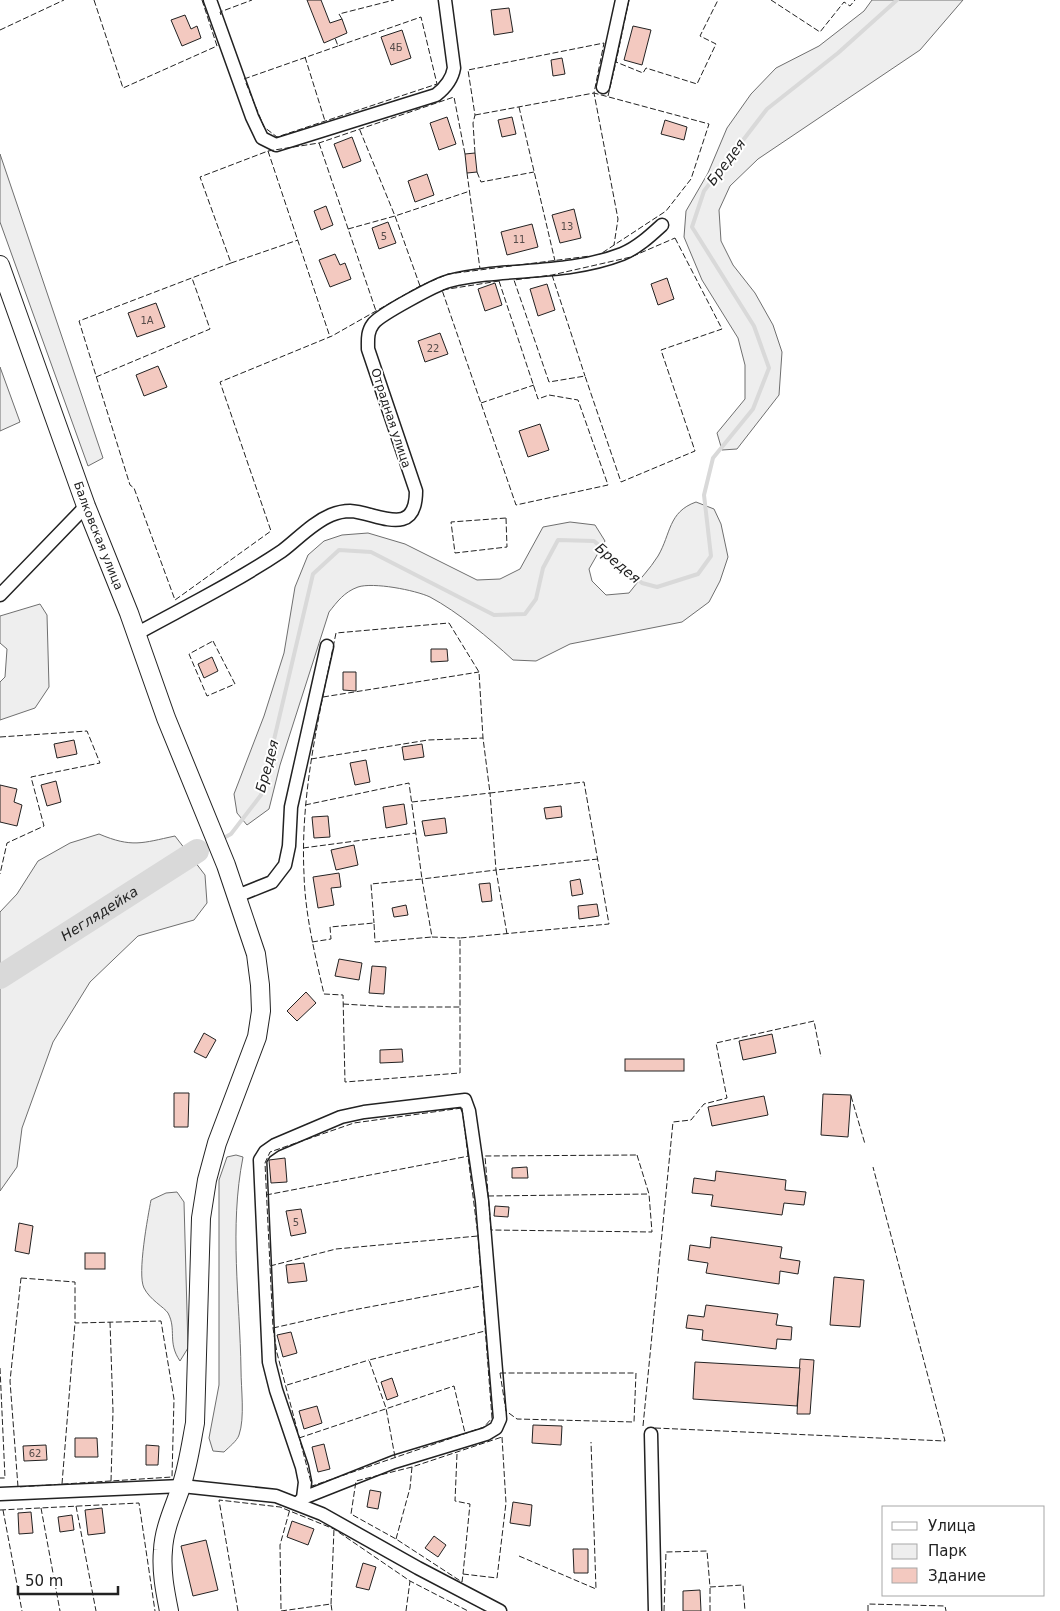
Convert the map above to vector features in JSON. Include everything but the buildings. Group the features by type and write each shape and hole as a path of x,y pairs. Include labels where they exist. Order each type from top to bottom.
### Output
{"main road":[{"name":"Балковская улица","path":"2,275 86,506 226,865 256,954 260,985 261,1011 257,1037 217,1143 207,1180 201,1218 195,1423 182,1486 166,1528 162,1550 163,1584 169,1611"}],"street":[{"path":"210,0 252,117 262,138 276,144 436,95 452,76 454,68 445,0"},
{"path":"603,87 622,0"},
{"name":"Отрадная улица","path":"136,634 242,575 282,550 310,527 331,515 349,511 386,521 402,519 412,512 416,503 416,491 368,349 368,333 373,322 384,314 446,282 559,270 622,254 640,244 662,225"},
{"path":"0,595 86,506"},
{"path":"237,896 272,882 280,875 285,865 291,807 326,646"},
{"path":"465,1100 469,1110 482,1202 500,1419 496,1428 486,1434 394,1462 301,1500 305,1482 302,1467 276,1390 269,1362 260,1160 264,1152 275,1145 341,1117 364,1112 465,1100"},
{"path":"651,1434 655,1611"},
{"path":"0,1494 182,1486 301,1500 322,1514 500,1611"}],"green space":[{"path":"872,0 963,0 920,50 758,159 730,186 719,210 721,241 733,265 755,293 773,325 782,352 779,395 737,449 722,450 717,433 745,399 745,365 738,338 702,280 684,237 686,211 708,173 727,128 751,94 776,68 819,46 864,11"},
{"path":"0,154 103,458 88,466 0,222"},
{"path":"0,367 20,422 0,431"},
{"path":"696,502 714,509 721,524 728,557 720,581 709,602 682,622 570,644 536,661 513,660 484,634 441,603 423,594 405,589 373,585 358,587 349,592 329,612 280,765 269,809 247,825 237,813 234,794 264,716 284,653 295,587 308,555 324,541 342,535 368,533 405,544 477,580 500,579 520,569 543,527 570,522 595,525 605,541 589,569 592,581 606,595 629,593 658,556 675,518 687,506"},
{"path":"40,604 47,615 49,687 35,708 0,720 0,682 5,677 7,649 0,643 0,616"},
{"path":"99,834 129,843 154,841 175,836 205,875 207,903 194,920 138,936 90,982 53,1042 22,1128 17,1167 0,1191 0,912 17,894 38,861 70,843"},
{"path":"236,1155 243,1157 239,1184 236,1237 242,1412 241,1428 238,1437 224,1452 213,1451 209,1438 219,1385 219,1180 227,1157"},
{"path":"177,1192 184,1202 188,1348 180,1361 174,1348 171,1319 168,1313 153,1300 144,1288 142,1281 144,1245 151,1200 166,1193"}],"waterway":[{"name":"Бредея","path":"220,840 231,834 261,795 313,574 339,550 371,552 494,615 525,614 536,599 543,568 558,540 594,541 642,583 657,587 698,574 711,556 704,495 713,458 753,409 769,368 754,326 692,227 704,191 767,109 838,53 897,0"},
{"name":"Бредея","path":"197,851 212,844"},
{"name":"Неглядейка","path":"0,977 197,851"}],"fence":[{"path":"0,30 64,0"},
{"path":"94,0 123,88 217,46 202,0"},
{"path":"221,15 220,12 252,0"},
{"path":"342,19 339,14 394,0"},
{"path":"629,0 616,62 643,73 646,68 697,84 716,44 700,36 718,0"},
{"path":"771,0 820,32 844,2 850,6 855,0"},
{"path":"246,83 264,127 277,137 437,84 421,17 338,46 335,38"},
{"path":"475,153 473,123 475,115 468,70 604,43 594,93 709,124 691,179 666,211 602,253"},
{"path":"244,79 338,46"},
{"path":"305,57 325,121"},
{"path":"608,96 616,62"},
{"path":"475,115 594,93 618,219 614,245"},
{"path":"465,154 454,97 319,143 268,151 200,177 231,263 79,321 130,485 134,488 175,600 271,531 220,382 332,336 420,286 448,274 590,256"},
{"path":"519,107 555,261"},
{"path":"348,229 395,216 359,128"},
{"path":"319,143 376,311"},
{"path":"268,151 330,337"},
{"path":"477,172 481,182 534,172"},
{"path":"467,173 480,269"},
{"path":"420,286 395,216 470,191"},
{"path":"675,238 722,329 661,350 695,451 621,482 585,376 549,382 514,280 552,275 631,257 675,238"},
{"path":"231,263 298,240"},
{"path":"552,275 585,376"},
{"path":"96,377 210,329 192,278"},
{"path":"499,281 538,399 549,395 578,400 608,485 516,505 442,290 499,281"},
{"path":"481,403 534,385"},
{"path":"506,518 507,547 455,553 451,522 506,518"},
{"path":"449,623 479,672 483,738 490,793 584,782 609,924 460,938 460,1073 345,1082 343,995 324,994 308,919 304,874 305,813 312,752 336,633 449,623"},
{"path":"213,641 235,684 207,696 189,654 213,641"},
{"path":"323,697 479,672"},
{"path":"0,737 87,731 100,763 31,777 44,826 7,843 0,874"},
{"path":"311,759 428,740 483,738"},
{"path":"305,805 409,783 422,879 371,884 374,923"},
{"path":"412,802 490,793 496,870 422,879 432,937 460,938"},
{"path":"303,848 416,833"},
{"path":"507,934 496,870 598,859"},
{"path":"312,942 331,939 330,927 374,923 375,942 432,937"},
{"path":"343,1004 392,1007 460,1007"},
{"path":"643,1426 673,1122 691,1120 704,1104 727,1098 716,1043 814,1021 821,1057"},
{"path":"851,1096 865,1144"},
{"path":"462,1108 478,1236 492,1418 484,1427 312,1486 277,1353 273,1328 265,1163 270,1152 354,1123 462,1108"},
{"path":"637,1155 649,1194 652,1232 491,1230 485,1156 637,1155"},
{"path":"266,1195 469,1156"},
{"path":"655,1428 945,1441 873,1167"},
{"path":"488,1196 649,1194"},
{"path":"270,1266 336,1249 478,1236"},
{"path":"21,1278 75,1282 75,1323 161,1321 174,1399 172,1477 18,1487 10,1381 21,1278"},
{"path":"273,1328 353,1310 481,1286"},
{"path":"110,1322 113,1411 111,1481"},
{"path":"62,1484 75,1323"},
{"path":"395,1457 386,1408 369,1360 485,1331"},
{"path":"287,1385 369,1360"},
{"path":"0,1368 5,1478 0,1478"},
{"path":"500,1373 636,1373 634,1422 517,1419 506,1411 500,1373"},
{"path":"299,1438 454,1386 465,1433"},
{"path":"502,1437 506,1503 497,1578 463,1574 462,1582 396,1539 351,1514 356,1481 412,1467 502,1437"},
{"path":"519,1556 596,1589 591,1442"},
{"path":"457,1454 455,1501 470,1504 463,1574"},
{"path":"396,1539 410,1488 412,1467"},
{"path":"238,1611 219,1500 280,1507 334,1529 410,1581 468,1611"},
{"path":"0,1510 139,1503 155,1611"},
{"path":"76,1506 96,1611"},
{"path":"41,1508 60,1611"},
{"path":"281,1609 280,1545 290,1509"},
{"path":"3,1510 22,1611"},
{"path":"331,1604 334,1529"},
{"path":"664,1611 666,1552 707,1551 710,1587 743,1585 745,1611"},
{"path":"406,1611 410,1581"},
{"path":"710,1587 710,1611"},
{"path":"281,1611 331,1604 332,1611"},
{"path":"868,1611 868,1604 945,1606 946,1611"}]}
